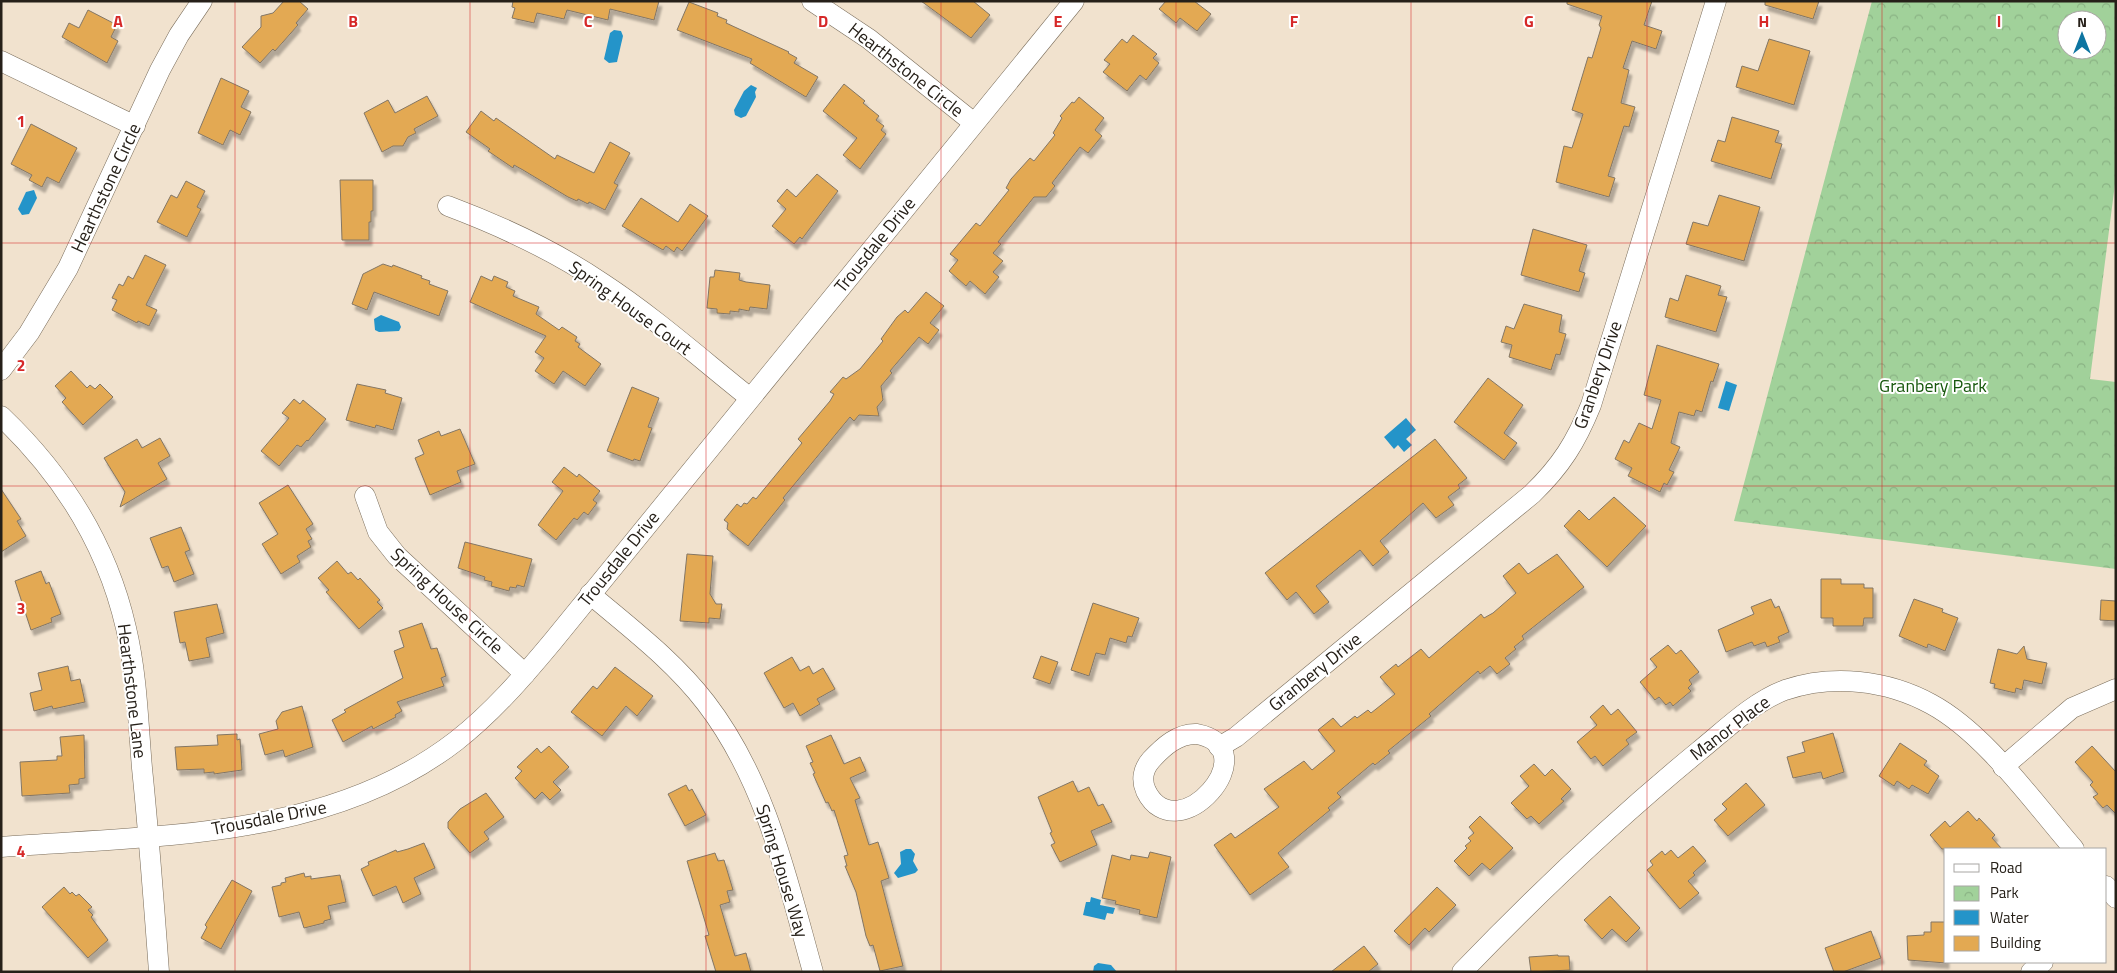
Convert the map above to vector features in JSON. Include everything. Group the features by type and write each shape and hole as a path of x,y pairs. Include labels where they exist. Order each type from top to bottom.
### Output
{"street":[{"name":"Hearthstone Circle","path":"1,370 29,333 56,291 179,35 202,1"},
{"name":"Hearthstone Circle","path":"812,1 869,39 974,123"},
{"name":"Trousdale Drive","path":"1,847 245,826 278,820 362,796 413,769 454,742 489,713 525,674 1074,1"},
{"name":"Granbery Drive","path":"1219,747 1236,736 1532,494 1563,461 1581,429 1591,405 1716,1"},
{"path":"1,61 135,126"},
{"name":"Spring House Court","path":"448,206 533,244 602,282 659,324 750,398"},
{"name":"Hearthstone Lane","path":"1,416 34,448 67,490 98,546 114,586 126,628 134,676 149,835 159,972"},
{"name":"Spring House Circle","path":"365,496 378,532 397,556 525,674"},
{"name":"Spring House Way","path":"590,594 676,668 706,704 722,727 757,793 773,832 813,972"},
{"name":"Manor Place","path":"1462,972 1576,860 1673,772 1755,707 1786,690 1817,682 1836,681 1875,684 1906,692 1932,704 1960,723 2003,767 2073,848"},
{"path":"2003,767 2072,708 2088,699 2116,689"},
{"path":"2107,887 2116,898"},
{"path":"2031,972 2042,963"}],"green space":[{"name":"Granbery Park","path":"1872,1 2116,1 2116,176 2090,379 2116,382 2116,569 1734,521"}],"water":[{"path":"614,30 621,31 623,36 617,62 609,63 604,59 610,33"},
{"path":"751,85 757,88 755,92 756,97 746,116 741,118 735,115 734,110 744,91"},
{"path":"34,190 37,198 29,214 22,215 18,209 26,192"},
{"path":"381,315 399,322 401,327 399,331 379,332 375,330 374,319"},
{"path":"1726,381 1737,385 1729,411 1718,408"},
{"path":"1406,418 1416,430 1406,439 1412,445 1404,452 1398,445 1394,449 1384,437"},
{"path":"911,849 915,854 913,861 918,870 915,873 898,878 894,873 901,864 900,852"},
{"path":"1091,897 1101,900 1100,905 1115,908 1113,914 1107,913 1105,920 1083,915 1086,902 1090,902"},
{"path":"1098,963 1111,965 1117,972 1093,972 1094,966"}],"building":[{"path":"284,1 299,1 308,9 296,23 298,25 275,51 273,49 260,63 242,47 261,27 261,16 273,13"},
{"path":"513,1 659,1 654,20 610,9 608,20 567,10 564,19 537,13 534,23 512,18 515,8 512,7"},
{"path":"921,1 973,1 990,15 971,38"},
{"path":"1166,1 1194,1 1211,14 1197,31 1180,18 1176,23 1159,9"},
{"path":"1567,1 1652,1 1644,25 1662,31 1656,49 1632,41 1623,68 1629,70 1621,103 1635,107 1629,127 1624,126 1608,176 1615,178 1609,197 1556,182 1564,146 1572,148 1583,114 1572,110 1588,57 1592,58 1601,28 1599,25 1602,16 1567,4"},
{"path":"1765,1 1819,1 1813,19 1765,5"},
{"path":"689,2 718,13 717,16 727,20 726,23 789,52 797,58 794,63 818,77 806,97 750,63 752,59 677,30"},
{"path":"88,10 117,25 111,37 118,41 107,63 62,37 69,23 79,28"},
{"path":"1133,35 1157,54 1153,58 1159,63 1146,80 1140,75 1127,91 1103,72 1110,64 1104,60 1122,39 1127,43"},
{"path":"1769,39 1810,51 1794,105 1736,87 1742,66 1758,71"},
{"path":"221,78 249,91 241,107 251,112 240,135 230,130 223,145 198,133"},
{"path":"844,84 865,101 863,103 879,116 876,120 884,126 881,130 886,134 860,169 843,155 857,138 823,111"},
{"path":"427,96 438,116 414,129 416,133 408,137 403,146 393,146 382,152 364,113 388,100 395,113"},
{"path":"1079,97 1104,118 1095,130 1102,136 1088,153 1080,147 1052,183 1055,186 1046,197 1034,197 998,242 1001,244 993,253 1003,261 993,272 999,277 985,294 970,281 966,286 949,271 958,260 950,254 976,223 980,226 1009,190 1006,188 1011,179 1030,158 1034,161 1055,135 1053,133 1062,118 1060,116"},
{"path":"481,111 494,121 496,118 555,159 557,155 594,173 610,142 630,153 614,183 618,185 605,210 589,202 588,204 568,197 514,165 513,168 488,151 490,149 466,132"},
{"path":"1732,117 1779,131 1775,142 1782,144 1771,179 1711,161 1718,140 1725,142"},
{"path":"31,124 77,148 59,183 47,177 42,187 29,180 32,175 11,164"},
{"path":"817,174 838,191 802,239 800,237 794,244 772,226 786,209 777,201 787,189 796,197"},
{"path":"340,180 373,180 373,211 371,211 371,222 369,222 369,240 342,240"},
{"path":"186,181 205,191 197,207 201,209 187,237 157,222 171,195 177,198"},
{"path":"1719,195 1760,207 1744,261 1686,244 1693,222 1708,226"},
{"path":"641,198 678,222 690,204 708,216 682,251 677,247 674,252 666,246 663,250 622,226"},
{"path":"1533,229 1587,245 1579,271 1585,273 1579,292 1521,275"},
{"path":"145,255 166,265 146,305 157,310 149,326 138,321 137,323 112,310 117,300 112,298 119,284 123,286 128,276 133,279"},
{"path":"383,264 392,267 393,265 422,276 421,278 430,281 429,284 448,291 439,316 374,292 367,310 352,304 363,274"},
{"path":"715,270 740,273 739,280 770,285 767,309 750,307 749,311 739,309 739,312 730,311 730,314 717,313 717,309 707,308 710,277 714,277"},
{"path":"1686,275 1721,286 1718,295 1727,297 1716,332 1665,317 1670,298 1678,301"},
{"path":"481,276 492,281 494,276 508,282 506,287 515,291 513,296 539,307 536,314 559,330 562,327 577,337 575,341 580,344 578,347 601,364 585,386 563,371 554,384 535,371 544,358 535,352 546,336 470,302"},
{"path":"926,292 944,306 930,323 939,330 928,344 919,337 890,371 892,373 881,386 883,400 877,407 879,416 859,415 854,421 850,417 783,498 785,500 748,546 727,529 728,523 724,520 737,504 741,507 744,503 747,504 753,497 756,499 802,443 798,439 830,401 834,394 830,392 843,377 846,379 860,369 883,341 881,339 897,317 905,310 908,313"},
{"path":"1524,304 1562,315 1559,332 1566,334 1560,355 1556,354 1551,370 1509,357 1512,345 1501,342 1506,326 1514,329"},
{"path":"1657,345 1719,364 1713,382 1711,381 1702,412 1696,410 1694,416 1679,412 1671,443 1680,447 1669,470 1674,472 1667,485 1664,483 1660,492 1628,476 1632,468 1615,459 1624,440 1629,443 1639,423 1652,429 1661,400 1644,395"},
{"path":"71,371 87,388 90,385 95,389 100,384 113,397 83,425 62,402 66,398 55,386"},
{"path":"1488,378 1523,405 1504,433 1517,443 1504,460 1454,422"},
{"path":"357,384 386,390 385,393 402,398 393,430 376,425 375,428 346,420"},
{"path":"632,387 659,398 648,427 652,428 640,461 634,459 633,461 607,451"},
{"path":"294,399 300,404 303,400 326,419 308,441 301,447 297,445 279,466 261,451 289,418 282,413"},
{"path":"460,429 475,464 457,471 461,482 430,495 415,458 424,454 418,440 439,431 441,436"},
{"path":"160,438 170,456 158,463 167,479 120,507 125,492 104,458 137,439 142,448"},
{"path":"1435,439 1467,478 1458,485 1460,488 1448,497 1454,505 1436,518 1423,503 1380,541 1389,552 1373,566 1360,550 1316,586 1329,602 1314,614 1296,592 1287,600 1265,573"},
{"path":"564,467 577,477 579,474 600,491 593,500 597,503 588,515 584,512 577,520 574,518 556,540 538,525 563,491 552,482"},
{"path":"288,485 313,524 306,529 312,539 308,541 311,547 297,556 300,562 281,574 262,544 278,534 259,503"},
{"path":"1,489 21,519 17,521 26,536 1,552"},
{"path":"1614,497 1646,526 1607,567 1564,526 1579,510 1589,520"},
{"path":"181,527 190,550 185,552 194,574 174,582 168,566 162,568 150,538"},
{"path":"465,542 532,559 524,587 517,585 516,588 510,587 509,591 491,586 492,582 484,580 485,577 458,568"},
{"path":"687,554 713,556 710,594 716,604 722,604 720,619 709,618 709,623 680,621"},
{"path":"1557,554 1584,587 1522,636 1524,639 1505,658 1510,664 1497,674 1490,666 1480,674 1478,671 1429,714 1431,716 1388,751 1390,753 1375,765 1373,763 1337,793 1341,797 1328,808 1330,810 1278,853 1289,867 1250,895 1214,845 1231,833 1235,838 1279,807 1264,789 1304,761 1312,770 1335,751 1318,730 1333,718 1341,727 1355,716 1357,718 1368,710 1371,713 1395,694 1380,677 1396,664 1398,667 1421,649 1429,658 1481,614 1484,618 1493,613 1516,593 1503,576 1519,563 1528,574"},
{"path":"337,561 348,574 351,572 358,580 360,578 380,600 377,602 383,608 359,629 326,592 329,590 318,578"},
{"path":"41,571 46,584 49,582 61,614 51,618 52,622 31,630 15,581"},
{"path":"1821,579 1841,579 1841,584 1864,584 1864,588 1873,588 1873,618 1864,618 1863,626 1833,626 1833,618 1821,618"},
{"path":"1771,599 1775,608 1779,606 1789,632 1778,637 1780,642 1767,647 1765,642 1754,646 1752,642 1726,652 1718,630 1754,614 1751,607"},
{"path":"1914,599 1943,609 1942,612 1958,618 1945,651 1928,644 1927,648 1899,636"},
{"path":"2101,600 2116,601 2116,621 2100,620"},
{"path":"1093,603 1139,618 1132,637 1128,636 1126,643 1110,638 1105,655 1096,653 1089,676 1071,670"},
{"path":"217,604 224,633 206,638 210,657 189,661 185,642 180,643 174,612"},
{"path":"422,623 431,649 437,648 446,676 441,678 444,686 397,702 402,711 395,715 396,717 373,729 372,726 343,742 332,720 346,712 344,710 403,678 394,651 404,647 399,631"},
{"path":"1668,645 1676,654 1681,650 1699,672 1689,680 1692,684 1688,688 1691,691 1673,706 1670,702 1666,705 1659,697 1655,700 1640,682 1657,667 1650,659"},
{"path":"2024,646 2027,659 2047,663 2042,684 2024,680 2022,690 2016,688 2015,693 1994,688 1995,684 1990,683 1998,649 2017,654"},
{"path":"1041,656 1058,662 1050,684 1033,678"},
{"path":"792,657 800,671 809,666 813,674 823,668 835,689 817,699 820,704 800,716 793,703 784,708 764,673"},
{"path":"68,666 71,681 80,679 85,702 53,709 52,706 34,711 30,693 42,690 38,673"},
{"path":"615,667 653,696 637,716 626,706 602,736 571,712 593,686 597,689"},
{"path":"1603,705 1611,715 1618,709 1637,732 1626,740 1629,744 1603,766 1595,756 1591,759 1577,742 1597,725 1590,717"},
{"path":"302,706 313,747 285,757 283,750 265,755 259,734 278,729 276,721 282,712"},
{"path":"1833,733 1844,772 1823,779 1821,772 1793,778 1787,757 1805,752 1802,742"},
{"path":"237,734 237,740 240,739 242,770 214,774 214,772 204,773 204,769 177,770 175,747 218,745 217,735"},
{"path":"84,735 85,778 79,779 79,784 69,785 70,793 22,796 20,762 57,760 57,756 62,756 60,737"},
{"path":"831,735 844,764 860,757 866,771 850,778 860,798 855,800 869,845 878,842 889,878 881,881 903,966 880,971 873,945 870,946 866,936 856,892 845,866 847,866 844,856 848,855 834,810 832,811 828,802 826,803 813,774 815,773 810,763 813,762 806,746"},
{"path":"1900,743 1927,761 1924,765 1939,776 1928,794 1912,785 1909,789 1897,781 1894,786 1879,776"},
{"path":"549,746 569,767 553,782 561,790 550,800 542,792 535,799 515,778 522,771 517,767 537,748 541,753"},
{"path":"2092,746 2116,772 2116,814 2107,805 2103,808 2093,797 2098,794 2090,785 2093,782 2075,762"},
{"path":"1534,764 1545,776 1552,769 1571,789 1561,799 1564,801 1539,824 1531,816 1527,819 1511,803 1529,786 1520,776"},
{"path":"1073,781 1078,792 1089,787 1098,806 1103,804 1112,822 1091,831 1097,845 1060,862 1051,845 1055,843 1038,797"},
{"path":"1746,783 1765,805 1728,836 1714,820 1727,809 1722,804"},
{"path":"686,785 689,791 692,789 706,815 685,826 668,794"},
{"path":"486,793 504,817 484,832 489,839 470,853 448,828 448,822 460,809"},
{"path":"1968,811 1977,821 1979,818 1995,835 1992,838 2001,848 1942,849 1930,835 1945,821 1950,827"},
{"path":"1480,816 1513,848 1490,870 1482,863 1469,876 1454,861 1467,848 1465,846 1471,841 1468,838 1474,833 1469,827"},
{"path":"424,843 435,868 414,878 421,894 403,903 396,886 373,896 361,869 369,865 368,862 396,850 397,852"},
{"path":"1693,846 1706,861 1693,873 1695,875 1688,881 1699,893 1680,909 1647,870 1653,865 1650,861 1662,851 1665,855 1671,850 1678,858"},
{"path":"1150,852 1171,857 1157,918 1139,914 1140,910 1115,904 1116,901 1102,898 1112,855 1130,860 1131,855 1148,858"},
{"path":"715,853 718,861 724,860 733,890 727,891 730,902 720,905 735,956 746,953 751,972 716,972 705,936 709,935 687,861"},
{"path":"304,873 305,877 311,876 311,879 340,875 346,902 328,906 331,919 324,921 324,923 304,928 299,912 279,917 272,887 286,882 285,878"},
{"path":"232,880 252,891 221,949 201,938 207,927 205,925"},
{"path":"64,887 70,894 72,892 76,896 79,894 92,907 88,910 93,915 91,917 108,940 88,958 42,907"},
{"path":"1437,887 1456,905 1429,932 1425,928 1409,945 1394,931"},
{"path":"1610,896 1640,928 1626,942 1612,929 1602,939 1584,920"},
{"path":"1931,922 1944,922 1944,963 1908,960 1907,936 1924,935 1924,932 1931,932"},
{"path":"1871,931 1881,958 1843,972 1834,972 1825,948"},
{"path":"1364,946 1378,964 1368,972 1331,972"},
{"path":"1569,956 1570,970 1531,972 1529,957"}]}
